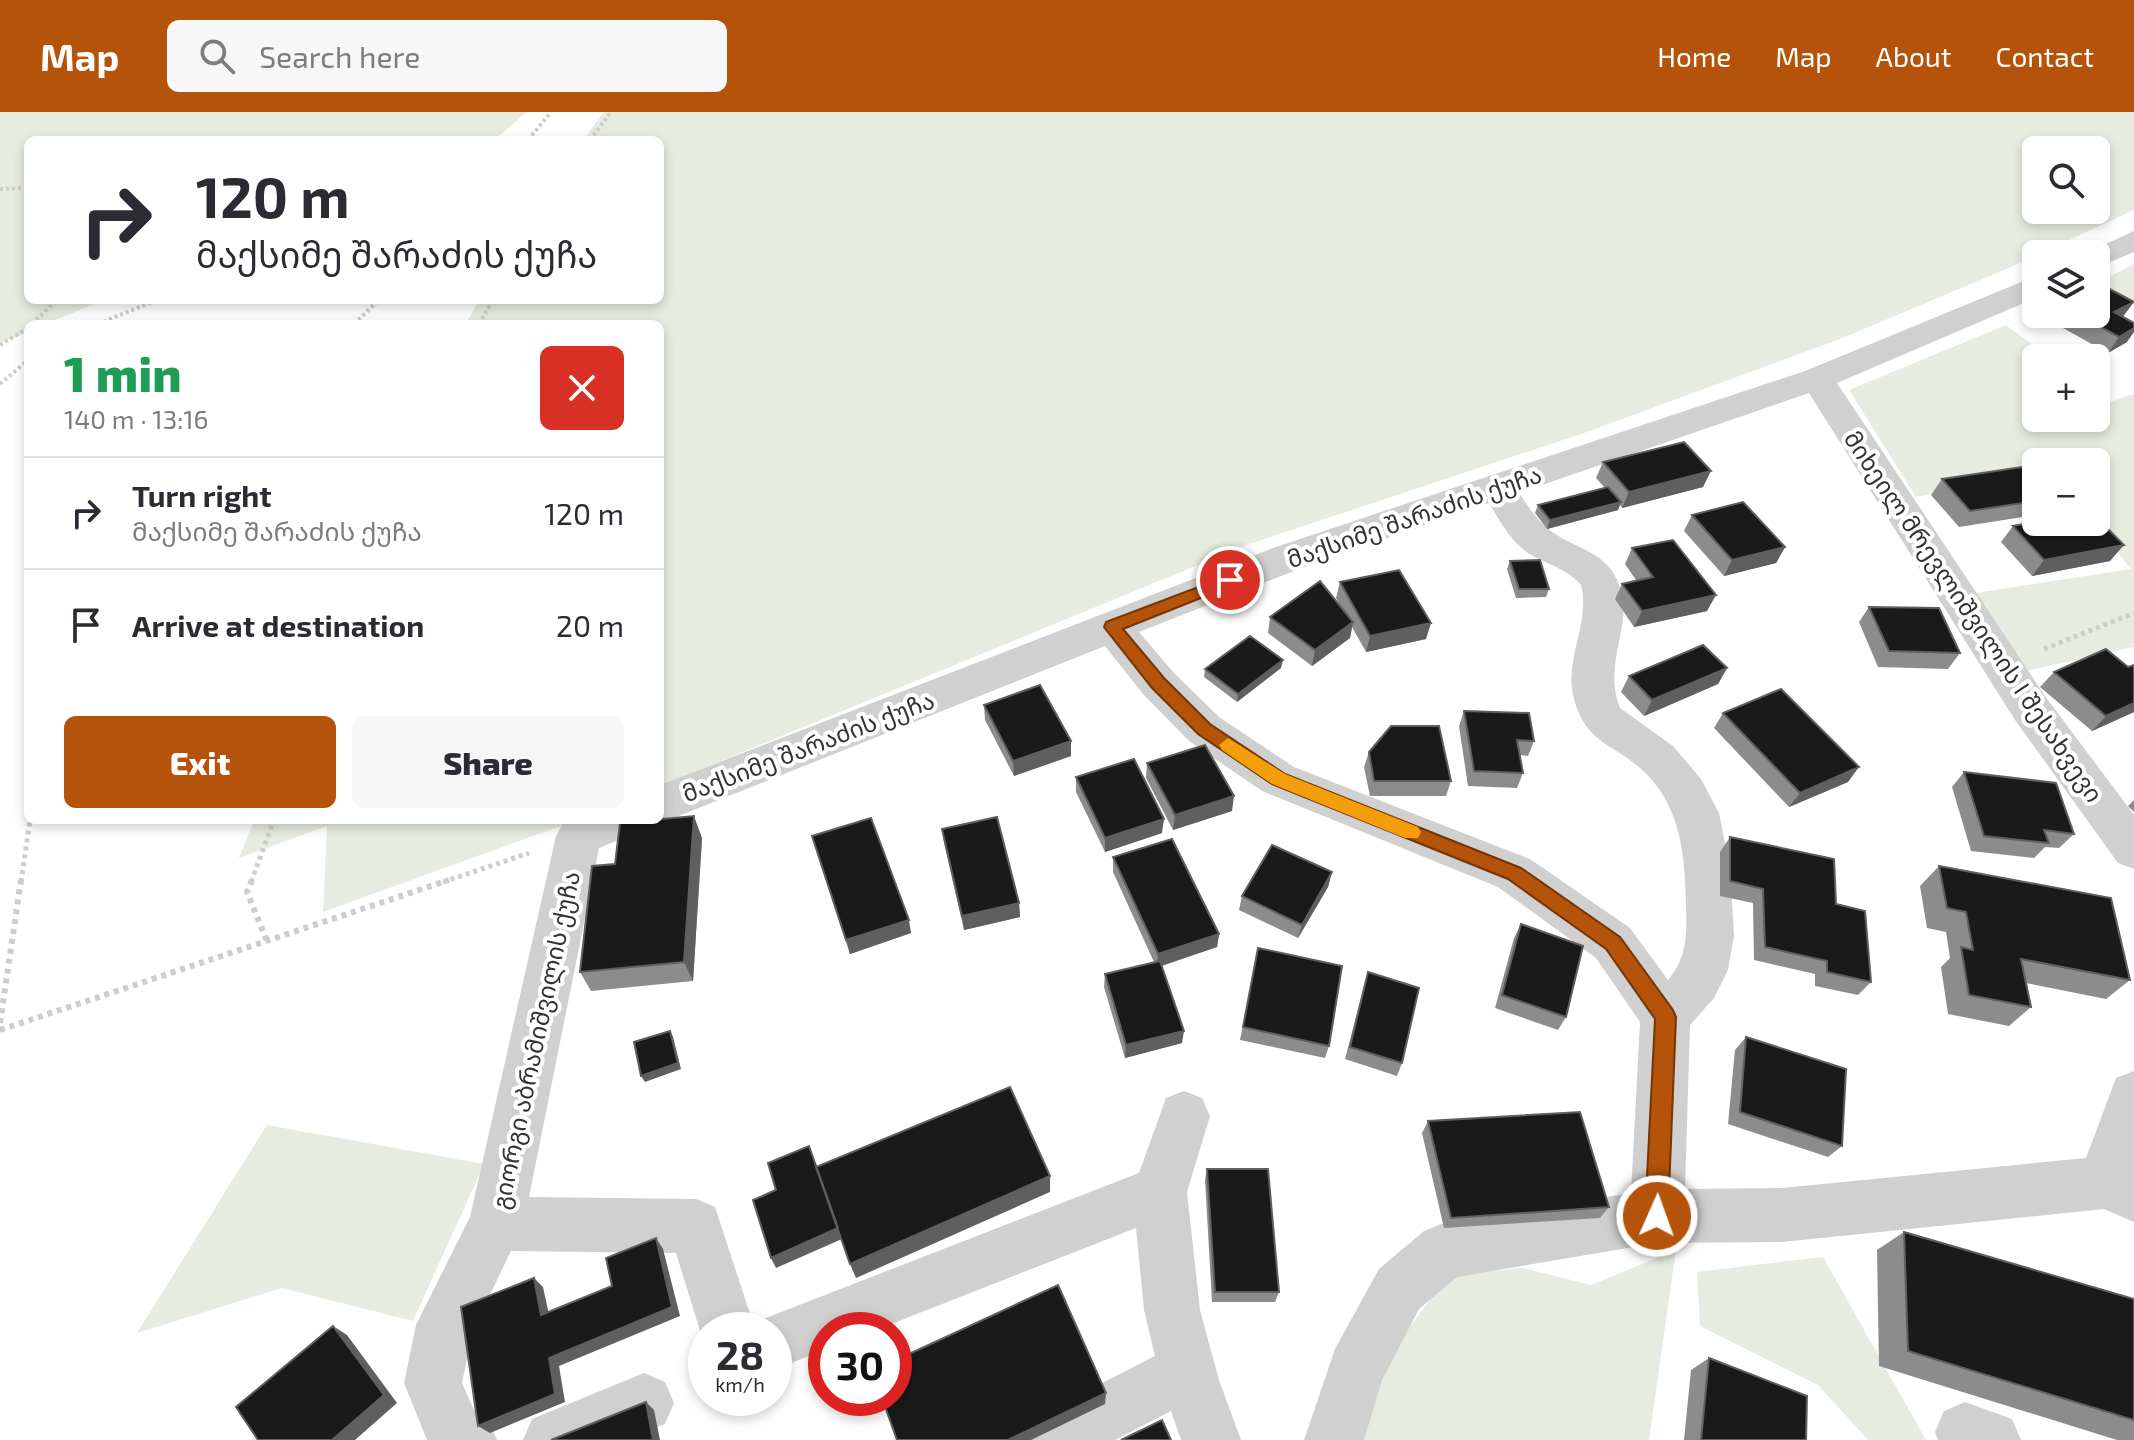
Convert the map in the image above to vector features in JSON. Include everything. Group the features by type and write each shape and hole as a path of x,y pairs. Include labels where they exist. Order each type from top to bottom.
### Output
{"street":[{"path":"2110,252 2134,240"},
{"name":"მაქსიმე შარაძის ქუჩა","path":"664,802 1290,557 1817,379 2022,292"},
{"name":"მიხეილ მრევლიშვილის I შესახვევი","path":"1817,379 2030,708 2134,850"},
{"path":"1497,487 1523,526 1539,542 1583,561 1602,586 1602,610 1592,653 1592,693 1602,718 1657,756 1679,783 1696,812 1713,918 1703,971 1665,1017 1657,1216"},
{"path":"1112,627 1158,683 1204,729 1278,779 1514,873 1613,943 1665,1017"},
{"name":"გიორგი აბრამიშვილის ქუჩა","path":"600,828 496,1224 696,1226 721,1312"},
{"path":"1334,1440 1356,1370 1399,1289 1444,1251 1657,1216 1782,1215 2119,1189 2134,1095"},
{"path":"1184,1116 1160,1192 1172,1310 1187,1371 1211,1440"},
{"path":"792,1334 1160,1192"},
{"path":"467,1440 453,1431 433,1383 445,1325 496,1224"},
{"path":"1053,1440 1187,1371"},
{"path":"553,1440 644,1403"}],"path":[{"path":"531,136 551,112"},
{"path":"593,136 611,112"},
{"path":"0,189 24,188"},
{"path":"36,320 53,304"},
{"path":"108,320 147,304"},
{"path":"358,320 375,304"},
{"path":"0,345 24,330"},
{"path":"0,384 24,363"},
{"path":"1995,653 2049,649 2134,613"},
{"path":"0,1023 29,824"},
{"path":"267,941 247,892 272,824"},
{"path":"0,1030 600,828"}],"shaded area":[{"path":"0,112 527,112 499,136 24,136 24,304 94,304 56,320 24,320 24,334 0,343"},
{"path":"604,112 2134,112 2134,210 2110,221 2110,136 2022,136 2022,224 2104,224 2069,240 2022,240 2022,262 2004,270 1840,339 1584,433 1249,544 664,784 664,320 468,320 477,304 664,304 664,136 586,136"},
{"path":"2134,264 2134,303 2110,289 2110,276"},
{"path":"2006,325 2031,344 2022,344 2022,432 2110,432 2110,402 2134,394 2134,647 2021,672 1976,593 2131,569 2104,536 2110,536 2110,448 2022,448 2022,473 1916,497 1849,390"},
{"path":"252,824 566,824 323,912 327,826 239,858"},
{"path":"267,1125 484,1164 413,1321 282,1288 137,1333"},
{"path":"1676,1250 1649,1440 1363,1440 1385,1360 1449,1275 1523,1268 1591,1285"},
{"path":"1823,1257 1926,1440 1868,1440 1818,1385 1700,1326 1697,1272"}],"building":[{"path":"2110,289 2134,302 2114,312 2134,323 2134,328 2119,337 2103,328 2110,328"},
{"path":"1684,442 1711,471 1629,492 1603,462"},
{"path":"2022,467 2022,503 1970,511 1942,479"},
{"path":"1608,487 1621,502 1550,520 1538,505"},
{"path":"1743,502 1785,547 1732,560 1692,515"},
{"path":"2022,524 2022,536 2013,526"},
{"path":"2110,531 2124,545 2044,560 2022,536 2110,536"},
{"path":"1673,540 1716,595 1642,611 1622,584 1653,577 1632,548"},
{"path":"1540,560 1549,589 1519,589 1510,561"},
{"path":"1399,570 1431,623 1370,636 1340,582"},
{"path":"1320,581 1353,622 1315,650 1270,617"},
{"path":"1869,607 1939,608 1960,653 1889,651"},
{"path":"1250,636 1283,660 1238,694 1205,669"},
{"path":"1703,645 1727,668 1652,700 1629,676"},
{"path":"2106,649 2128,667 2134,665 2134,703 2106,716 2054,672"},
{"path":"1040,685 1071,741 1013,761 984,705"},
{"path":"1781,689 1859,767 1800,793 1723,713"},
{"path":"1464,711 1529,713 1534,741 1517,740 1523,773 1474,771"},
{"path":"1391,726 1439,726 1451,781 1374,781 1369,752"},
{"path":"1205,745 1234,796 1175,815 1147,763"},
{"path":"1134,759 1164,819 1105,838 1076,777"},
{"path":"1964,772 2056,783 2074,834 2044,830 2049,843 1984,836"},
{"path":"694,816 684,962 580,972 592,866 615,864 620,824 664,824 664,819"},
{"path":"997,817 1019,903 962,916 942,829"},
{"path":"871,818 909,920 846,940 812,836"},
{"path":"1730,837 1834,859 1836,904 1865,911 1871,982 1827,972 1827,961 1765,947 1763,889 1730,881"},
{"path":"1172,839 1219,934 1158,954 1113,857"},
{"path":"1272,845 1332,872 1302,925 1242,896"},
{"path":"1939,866 2111,898 2130,980 2021,959 2031,1007 1969,995 1961,947 1973,950 1966,912 1947,908"},
{"path":"1521,924 1583,946 1566,1017 1502,995"},
{"path":"1258,948 1342,966 1329,1046 1243,1027"},
{"path":"1160,961 1184,1031 1126,1045 1105,974"},
{"path":"1368,972 1419,988 1402,1063 1350,1047"},
{"path":"670,1031 678,1063 641,1076 634,1042"},
{"path":"1746,1037 1846,1069 1842,1146 1740,1112"},
{"path":"1010,1087 1050,1176 850,1264 816,1167"},
{"path":"1580,1112 1609,1207 1451,1218 1428,1121"},
{"path":"809,1146 838,1228 771,1258 753,1200 776,1190 768,1163"},
{"path":"1207,1169 1268,1169 1279,1292 1215,1292"},
{"path":"1904,1232 2134,1299 2134,1420 1908,1351"},
{"path":"656,1238 672,1307 549,1358 555,1394 478,1426 461,1307 534,1278 541,1315 612,1286 606,1258"},
{"path":"1058,1285 1106,1393 1008,1440 897,1440 888,1416 912,1416 912,1353"},
{"path":"333,1326 384,1395 332,1440 258,1440 236,1407"},
{"path":"1709,1358 1807,1396 1806,1440 1701,1440"},
{"path":"646,1402 653,1440 551,1440"},
{"path":"1162,1420 1171,1440 1121,1440"}],"slow traffic":[{"path":"1228,745 1278,779 1412,832"}],"route":[{"path":"1230,580 1112,627 1158,683 1204,729 1278,779 1514,873 1613,943 1665,1017 1657,1216"}]}
